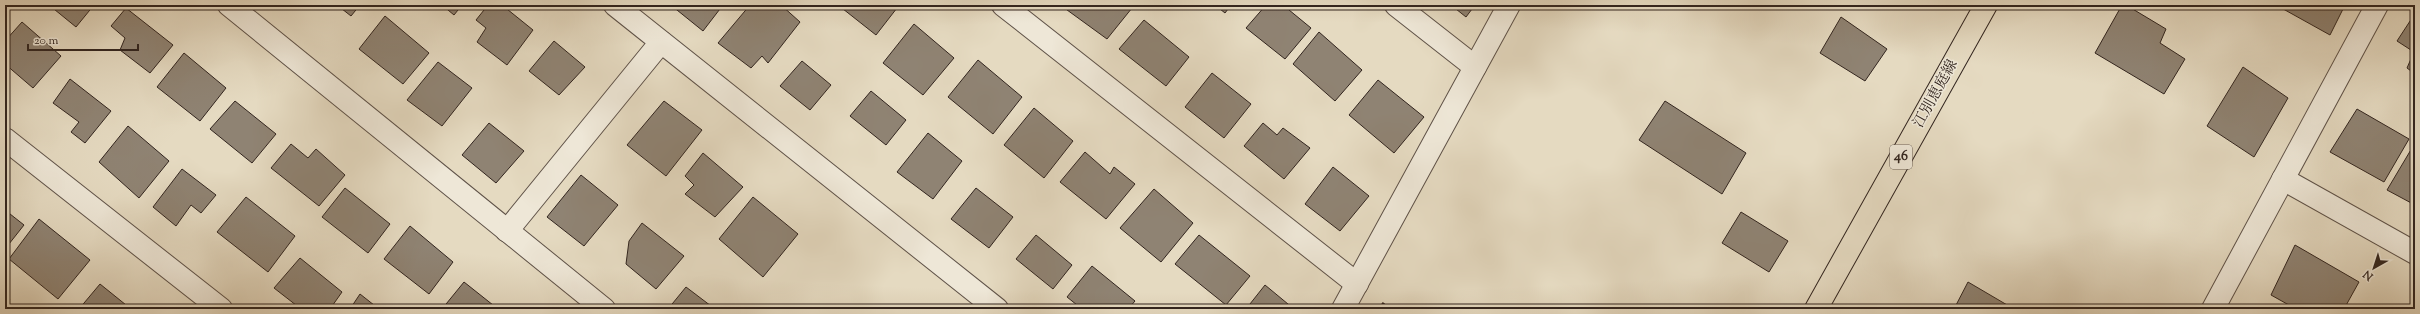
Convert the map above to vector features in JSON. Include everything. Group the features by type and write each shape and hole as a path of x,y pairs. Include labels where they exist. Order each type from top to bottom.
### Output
{"main road":[{"name":"江別恵庭線","path":"1816,309 1986,5"}],"street":[{"path":"229,5 604,309"},
{"path":"615,5 997,309"},
{"path":"1003,5 1357,284"},
{"path":"1396,5 1475,67"},
{"path":"1343,309 1509,5"},
{"path":"2213,309 2377,5"},
{"path":"507,231 661,42"},
{"path":"5,138 221,309"},
{"path":"2283,179 2415,253"}],"building":[{"path":"49,5 94,5 76,27"},
{"path":"337,5 360,5 351,16"},
{"path":"442,5 462,5 454,15"},
{"path":"488,5 502,5 533,30 507,65 477,42 486,28 476,20"},
{"path":"723,5 703,31 672,6"},
{"path":"750,5 781,5 800,22 768,63 762,56 751,68 718,43"},
{"path":"838,5 893,5 897,8 876,35"},
{"path":"1065,5 1128,5 1132,8 1107,39 1063,7"},
{"path":"1215,5 1231,5 1225,13"},
{"path":"1266,5 1283,5 1311,28 1285,59 1246,28"},
{"path":"1451,5 1475,5 1466,17"},
{"path":"2122,5 2126,5 2166,29 2160,43 2185,59 2164,94 2095,53"},
{"path":"2276,5 2345,5 2330,35"},
{"path":"126,8 173,45 150,73 120,50 125,38 111,26"},
{"path":"2414,15 2415,74 2407,68 2414,52 2397,41"},
{"path":"385,16 429,53 403,84 359,49"},
{"path":"1841,17 1887,49 1865,81 1820,53"},
{"path":"1144,20 1189,57 1166,86 1119,49"},
{"path":"22,22 61,56 33,88 5,64 5,41"},
{"path":"914,24 954,58 923,95 883,63"},
{"path":"1319,32 1362,70 1335,101 1293,64"},
{"path":"554,41 585,67 559,95 529,71"},
{"path":"184,53 226,88 200,121 157,87"},
{"path":"978,60 1022,97 993,134 948,97"},
{"path":"802,61 831,85 810,110 780,86"},
{"path":"438,62 472,88 442,126 407,100"},
{"path":"2243,67 2288,98 2254,157 2207,126"},
{"path":"1212,73 1251,104 1224,138 1185,107"},
{"path":"70,79 111,111 85,143 71,132 79,122 53,103"},
{"path":"1378,80 1424,117 1394,153 1349,115"},
{"path":"871,91 906,120 886,145 850,116"},
{"path":"235,101 276,134 252,163 210,129"},
{"path":"664,101 702,130 666,176 627,145"},
{"path":"1665,101 1746,153 1722,194 1639,140"},
{"path":"1034,108 1073,141 1044,178 1004,145"},
{"path":"2357,109 2409,139 2384,182 2330,152"},
{"path":"489,123 524,151 496,183 462,155"},
{"path":"1263,123 1277,135 1283,128 1310,148 1284,179 1244,146"},
{"path":"128,126 169,161 139,198 99,162"},
{"path":"928,133 962,161 933,199 897,172"},
{"path":"291,144 308,158 316,149 345,175 319,206 271,168"},
{"path":"2412,148 2415,150 2415,205 2387,190"},
{"path":"1085,152 1110,174 1114,167 1135,184 1106,219 1060,182"},
{"path":"703,153 743,187 715,217 685,194 694,185 685,176"},
{"path":"1333,167 1369,196 1340,231 1305,204"},
{"path":"182,169 216,195 201,213 191,205 176,226 153,207"},
{"path":"581,175 618,205 584,246 547,217"},
{"path":"345,188 390,224 368,253 322,217"},
{"path":"976,188 1013,217 989,248 951,219"},
{"path":"1154,189 1193,223 1161,262 1120,228"},
{"path":"246,197 295,236 268,272 217,232"},
{"path":"753,197 798,234 763,277 719,239"},
{"path":"5,210 24,225 5,249"},
{"path":"1741,212 1788,241 1769,272 1722,243"},
{"path":"39,219 90,260 58,299 9,259"},
{"path":"642,223 684,256 656,289 626,264 629,241"},
{"path":"410,226 453,262 429,294 384,259"},
{"path":"1036,235 1072,265 1053,289 1016,259"},
{"path":"1199,235 1250,276 1226,305 1175,264"},
{"path":"2295,245 2359,282 2344,309 2296,309 2271,295"},
{"path":"300,258 342,292 330,309 301,309 274,288"},
{"path":"1092,266 1135,301 1128,309 1082,309 1067,297"},
{"path":"464,282 498,309 442,309"},
{"path":"1968,282 2014,309 1954,309"},
{"path":"100,284 131,309 79,309"},
{"path":"1265,285 1294,309 1246,309"},
{"path":"686,287 715,309 668,309"},
{"path":"360,294 379,309 350,309"},
{"path":"5,295 10,299 5,305"}]}
